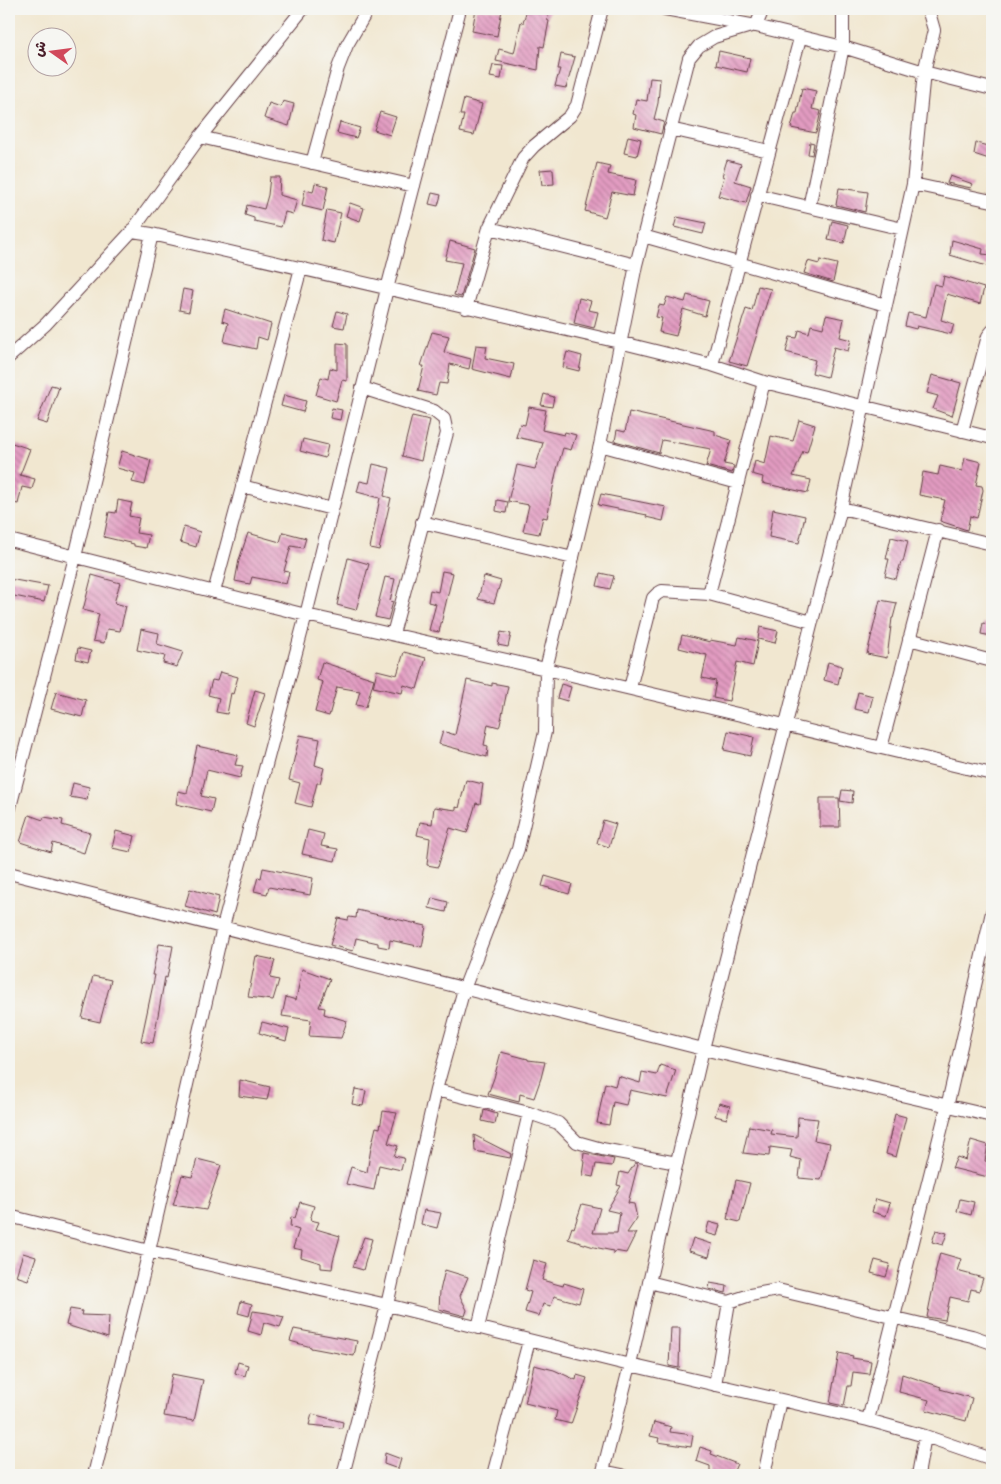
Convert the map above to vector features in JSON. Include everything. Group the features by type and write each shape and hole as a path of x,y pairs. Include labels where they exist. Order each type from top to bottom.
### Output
{"street":[{"path":"9,356 46,324 132,231 200,137 303,9"},
{"path":"312,163 338,68 347,45 368,9"},
{"path":"94,1475 150,1251 223,927 306,615 387,289 460,9"},
{"path":"466,308 489,228 524,158 534,146 570,116 577,105 602,9"},
{"path":"343,1475 387,1305 436,1090 464,989 518,849 545,732 546,669 600,445 619,342 636,265 689,58 699,46 714,37 753,26 763,9"},
{"path":"809,207 843,47 843,9"},
{"path":"622,1475 602,1473 630,1365 703,1049 841,508 913,184 924,72 934,30 928,9"},
{"path":"672,10 843,47 924,72 992,89"},
{"path":"712,365 800,38"},
{"path":"670,129 769,151"},
{"path":"200,137 414,186"},
{"path":"913,184 992,201"},
{"path":"757,195 903,229"},
{"path":"489,228 636,265"},
{"path":"132,231 152,234 619,342 712,365 764,382 992,438"},
{"path":"9,811 75,557 152,234"},
{"path":"643,236 886,305"},
{"path":"214,592 301,268"},
{"path":"962,430 988,336 992,331"},
{"path":"709,594 764,382"},
{"path":"362,388 434,411 444,419 447,433 393,634"},
{"path":"600,445 738,483"},
{"path":"242,486 332,509"},
{"path":"841,508 992,544"},
{"path":"422,522 573,558"},
{"path":"881,748 938,530"},
{"path":"9,540 306,615 630,688 992,774"},
{"path":"630,688 653,598 662,591 709,594 812,622"},
{"path":"909,639 992,661"},
{"path":"9,873 703,1049 992,1116"},
{"path":"868,1420 947,1107 992,912"},
{"path":"436,1090 529,1113 558,1123 577,1142 676,1164"},
{"path":"478,1328 529,1113"},
{"path":"9,1216 150,1251 387,1305 714,1385 868,1420 925,1436 992,1459"},
{"path":"649,1282 729,1302 750,1295 778,1290 972,1336 992,1343"},
{"path":"714,1385 729,1302"},
{"path":"493,1475 529,1341"},
{"path":"764,1475 780,1400"},
{"path":"918,1475 925,1436"}],"building":[{"path":"476,9 502,10 497,36 472,31"},
{"path":"527,9 550,9 544,47 540,46 538,70 496,61 499,49 514,53 521,22 523,23"},
{"path":"719,51 750,58 747,72 716,65"},
{"path":"561,54 575,57 566,88 555,86 560,69 558,69"},
{"path":"493,65 503,66 501,79 490,77"},
{"path":"650,78 660,79 658,103 654,119 664,122 661,134 634,127 636,115 633,114 636,99 647,101"},
{"path":"802,88 816,91 812,109 821,111 816,133 791,128 795,113 797,113"},
{"path":"464,99 482,104 474,135 460,132 464,115 460,115"},
{"path":"283,101 294,104 289,126 264,118 269,103 281,107"},
{"path":"380,112 396,117 390,135 374,130"},
{"path":"340,122 360,128 356,138 337,133"},
{"path":"628,136 641,139 637,156 624,153"},
{"path":"810,142 814,143 812,155 808,154"},
{"path":"976,143 992,147 992,160 974,154"},
{"path":"727,160 741,164 735,181 751,186 746,203 718,196"},
{"path":"597,163 610,166 608,174 636,180 633,196 612,192 605,217 585,211"},
{"path":"553,169 554,184 542,185 540,170"},
{"path":"950,176 973,184 971,188 947,183"},
{"path":"270,177 280,177 279,195 297,200 293,214 285,212 281,227 254,221 254,218 245,215 247,205 264,209"},
{"path":"315,183 328,186 323,211 302,206 305,190 313,192"},
{"path":"839,188 868,192 865,212 836,205"},
{"path":"432,193 441,195 438,206 429,204"},
{"path":"350,203 364,208 360,221 346,216"},
{"path":"327,210 341,213 334,243 321,240"},
{"path":"677,217 706,223 703,234 674,227"},
{"path":"832,221 848,225 844,243 828,240"},
{"path":"952,240 983,249 982,254 992,255 990,267 950,255"},
{"path":"450,241 475,248 461,297 454,295 462,263 445,260"},
{"path":"820,260 837,264 833,282 804,273 808,261 819,264"},
{"path":"944,276 984,288 980,304 947,294 941,320 954,324 951,334 917,326 916,329 905,326 908,313 926,317 934,284 942,286"},
{"path":"758,286 771,289 747,366 729,361 746,309 752,311"},
{"path":"183,289 193,291 189,312 179,310"},
{"path":"687,295 709,301 705,316 683,309 676,336 659,332 662,318 656,317 659,305 664,306 667,297 685,302"},
{"path":"579,298 591,301 588,310 598,312 594,328 574,323"},
{"path":"225,309 271,324 267,340 258,337 256,349 224,342 228,323 222,321"},
{"path":"337,311 347,314 344,328 333,326"},
{"path":"826,315 844,319 840,337 851,340 848,351 834,347 827,377 812,373 815,360 786,352 790,337 797,338 799,330 809,333 811,325 823,328"},
{"path":"432,332 449,336 444,352 471,359 469,369 450,364 447,384 439,383 436,395 418,391 424,366 421,366"},
{"path":"337,343 347,344 347,381 342,380 336,401 316,395 321,377 328,379 330,368 337,370"},
{"path":"476,345 487,346 485,358 514,364 511,379 472,369"},
{"path":"567,352 582,356 579,371 563,367"},
{"path":"932,375 961,383 952,416 933,409 938,396 927,393"},
{"path":"51,385 59,387 47,424 37,421"},
{"path":"544,394 554,397 552,407 541,405"},
{"path":"284,395 306,401 303,412 281,406"},
{"path":"529,407 546,410 542,430 564,435 565,432 576,435 571,450 563,448 547,518 543,517 539,534 523,531 529,505 508,501 517,465 535,469 543,443 516,437 520,424 525,425"},
{"path":"332,408 342,410 340,420 330,418"},
{"path":"629,412 715,431 715,435 731,440 724,464 734,466 732,473 706,466 711,449 662,440 659,453 615,441 617,430 625,432"},
{"path":"412,416 430,420 421,461 402,456"},
{"path":"799,420 815,425 807,452 803,451 793,476 811,480 808,493 762,483 763,477 752,474 755,461 765,464 771,436 793,441"},
{"path":"303,439 328,445 325,458 300,451"},
{"path":"9,442 30,449 20,475 35,479 32,489 22,487 18,504 9,502"},
{"path":"122,451 151,460 145,485 132,482 135,473 117,468"},
{"path":"965,458 981,462 976,485 982,486 983,490 977,518 970,516 967,530 940,521 945,500 919,495 923,472 938,475 940,466 962,471"},
{"path":"373,464 390,468 384,496 391,498 379,550 370,548 380,498 357,492 360,481 369,483"},
{"path":"601,494 666,507 663,521 646,517 647,515 598,505"},
{"path":"118,500 132,503 129,516 139,518 136,533 149,535 146,548 104,537 109,512 116,513"},
{"path":"497,500 508,502 506,513 496,511"},
{"path":"773,509 805,516 799,543 769,537"},
{"path":"184,527 200,532 196,547 180,542"},
{"path":"283,532 306,538 303,548 291,546 284,571 289,572 286,584 252,577 250,584 235,581 239,560 248,533 280,542"},
{"path":"891,537 908,541 903,562 901,562 896,579 885,576 889,559 886,559"},
{"path":"348,558 369,564 356,610 337,605"},
{"path":"442,571 453,573 439,632 429,630 436,604 428,602 430,590 438,592"},
{"path":"600,573 614,576 610,589 597,586"},
{"path":"92,575 120,583 114,603 126,606 120,631 107,629 104,643 93,641 99,614 83,610"},
{"path":"484,576 501,581 494,603 478,599"},
{"path":"385,577 395,579 390,601 393,602 388,620 375,617"},
{"path":"9,579 48,586 44,602 9,595"},
{"path":"880,600 897,603 892,618 887,658 867,654"},
{"path":"983,623 992,625 992,636 981,634"},
{"path":"760,627 778,631 775,643 758,639"},
{"path":"141,629 159,633 157,644 183,652 177,667 163,663 165,656 137,650"},
{"path":"501,632 511,634 508,647 498,645"},
{"path":"682,635 710,642 710,640 737,645 739,637 758,641 753,666 737,662 729,701 713,698 716,681 702,678 707,655 679,648"},
{"path":"78,648 91,651 88,662 76,659"},
{"path":"404,652 426,658 417,689 404,685 402,693 373,687 377,670 397,675"},
{"path":"322,662 374,679 366,707 356,705 360,691 337,687 329,716 315,712 323,682 317,680"},
{"path":"828,662 842,666 838,684 824,680"},
{"path":"220,672 238,677 233,694 231,693 227,714 216,712 219,698 208,695 212,680 217,681"},
{"path":"467,680 492,686 492,683 508,686 499,727 488,724 484,745 488,746 487,757 439,744 443,731 455,735"},
{"path":"561,684 571,687 567,701 557,698"},
{"path":"255,690 265,693 254,726 246,723"},
{"path":"56,692 86,700 82,717 51,709"},
{"path":"858,692 873,696 869,712 854,709"},
{"path":"728,731 754,737 750,756 724,750"},
{"path":"300,735 320,739 315,765 324,768 320,783 317,783 311,807 295,803 300,783 289,780"},
{"path":"197,746 238,755 235,765 243,766 240,778 207,770 201,796 214,799 211,812 176,804 178,791 187,793"},
{"path":"466,780 483,784 480,804 476,803 467,833 450,828 438,867 427,865 430,838 417,835 420,822 432,824 434,807 456,810 456,807 459,808"},
{"path":"73,783 89,787 87,800 70,797"},
{"path":"842,790 853,791 852,803 840,801"},
{"path":"820,798 839,798 840,827 820,827"},
{"path":"29,815 43,820 44,817 63,820 62,825 90,833 84,853 53,843 51,852 20,842"},
{"path":"603,820 616,824 609,847 597,843"},
{"path":"308,830 324,834 321,846 338,849 335,861 302,854"},
{"path":"116,831 135,836 131,852 112,848"},
{"path":"263,868 313,878 310,895 269,887 267,894 254,891 258,877 261,878"},
{"path":"545,876 572,884 569,894 542,886"},
{"path":"190,889 219,897 215,915 185,906"},
{"path":"432,898 448,902 446,912 429,908"},
{"path":"357,910 426,926 422,947 390,940 389,948 378,946 378,943 356,938 353,951 330,945 338,918 348,920 349,917 356,918"},
{"path":"159,944 173,946 167,978 165,977 153,1043 141,1041 155,975 152,975"},
{"path":"256,956 275,960 270,978 279,980 273,1000 248,997"},
{"path":"302,969 330,979 319,1007 325,1008 324,1014 347,1021 341,1038 309,1036 311,1020 282,1016 286,997 296,1000"},
{"path":"93,976 111,980 100,1022 82,1018"},
{"path":"262,1022 289,1029 286,1041 259,1033"},
{"path":"501,1052 528,1060 545,1062 534,1098 520,1094 519,1102 488,1094"},
{"path":"660,1065 676,1070 667,1098 630,1090 626,1105 613,1102 609,1125 597,1123 605,1083 615,1086 618,1076 640,1083 642,1072 657,1075"},
{"path":"240,1080 270,1087 267,1100 239,1096"},
{"path":"355,1089 366,1091 363,1106 352,1104"},
{"path":"719,1103 730,1106 727,1119 715,1116"},
{"path":"484,1110 497,1114 495,1124 482,1121"},
{"path":"383,1111 397,1113 388,1143 398,1146 394,1156 404,1158 401,1170 379,1165 374,1190 346,1184 351,1167 367,1172 376,1127 380,1128"},
{"path":"895,1114 906,1117 896,1157 886,1154"},
{"path":"798,1117 818,1119 814,1140 830,1143 821,1180 799,1178 801,1160 790,1157 792,1150 770,1147 769,1156 743,1153 749,1126 772,1130 771,1134 797,1137"},
{"path":"474,1135 511,1154 510,1158 475,1151"},
{"path":"971,1140 988,1145 985,1161 992,1163 992,1178 952,1168 957,1157 966,1160"},
{"path":"584,1153 614,1159 612,1166 596,1164 593,1177 583,1175"},
{"path":"197,1159 221,1165 206,1210 173,1205 182,1175 192,1177"},
{"path":"635,1163 638,1164 628,1203 634,1204 637,1218 627,1233 636,1233 626,1253 615,1251 613,1255 613,1251 568,1239 582,1204 600,1208 593,1233 617,1233 620,1213 607,1210 621,1186 617,1185 620,1172 628,1174"},
{"path":"736,1180 750,1183 740,1222 727,1219"},
{"path":"876,1199 890,1203 886,1216 872,1212"},
{"path":"960,1199 974,1202 971,1215 957,1211"},
{"path":"300,1202 314,1206 310,1220 319,1222 316,1229 340,1236 332,1269 321,1268 321,1263 301,1257 302,1250 293,1248 299,1230 290,1227 291,1217 295,1218"},
{"path":"424,1210 441,1213 437,1228 421,1224"},
{"path":"709,1222 720,1225 717,1236 706,1233"},
{"path":"936,1230 947,1233 943,1245 932,1242"},
{"path":"364,1237 372,1239 363,1270 353,1267"},
{"path":"693,1238 712,1244 709,1257 689,1251"},
{"path":"23,1253 36,1257 28,1280 16,1276"},
{"path":"940,1253 961,1259 957,1271 983,1278 979,1291 971,1289 968,1301 950,1297 945,1320 927,1317"},
{"path":"533,1260 547,1264 542,1280 563,1286 564,1283 583,1289 579,1303 554,1296 551,1306 543,1304 539,1316 525,1312 531,1292 525,1290"},
{"path":"875,1260 890,1264 886,1277 871,1273"},
{"path":"445,1270 468,1277 460,1296 467,1310 465,1316 439,1309 440,1291"},
{"path":"710,1283 727,1286 726,1293 709,1289"},
{"path":"241,1301 252,1304 249,1316 238,1313"},
{"path":"70,1309 82,1311 81,1315 109,1316 108,1338 66,1325"},
{"path":"253,1311 284,1317 280,1327 264,1322 261,1335 248,1331"},
{"path":"671,1328 680,1328 679,1368 669,1366"},
{"path":"294,1329 357,1341 354,1356 311,1348 290,1341"},
{"path":"839,1353 853,1356 852,1358 871,1361 869,1374 853,1372 851,1386 848,1386 844,1406 830,1403"},
{"path":"238,1362 248,1365 245,1376 235,1373"},
{"path":"534,1365 554,1370 576,1380 577,1375 587,1378 571,1424 555,1420 557,1411 525,1403"},
{"path":"172,1374 203,1380 194,1421 164,1416"},
{"path":"902,1374 941,1387 940,1389 972,1398 966,1421 926,1410 929,1400 899,1392"},
{"path":"312,1414 343,1422 342,1428 309,1425"},
{"path":"654,1422 671,1427 670,1432 693,1435 691,1447 658,1442 659,1438 650,1436"},
{"path":"700,1447 712,1451 711,1454 737,1464 733,1473 710,1472 710,1466 696,1461"},
{"path":"385,1453 401,1459 398,1469 384,1464"}]}
